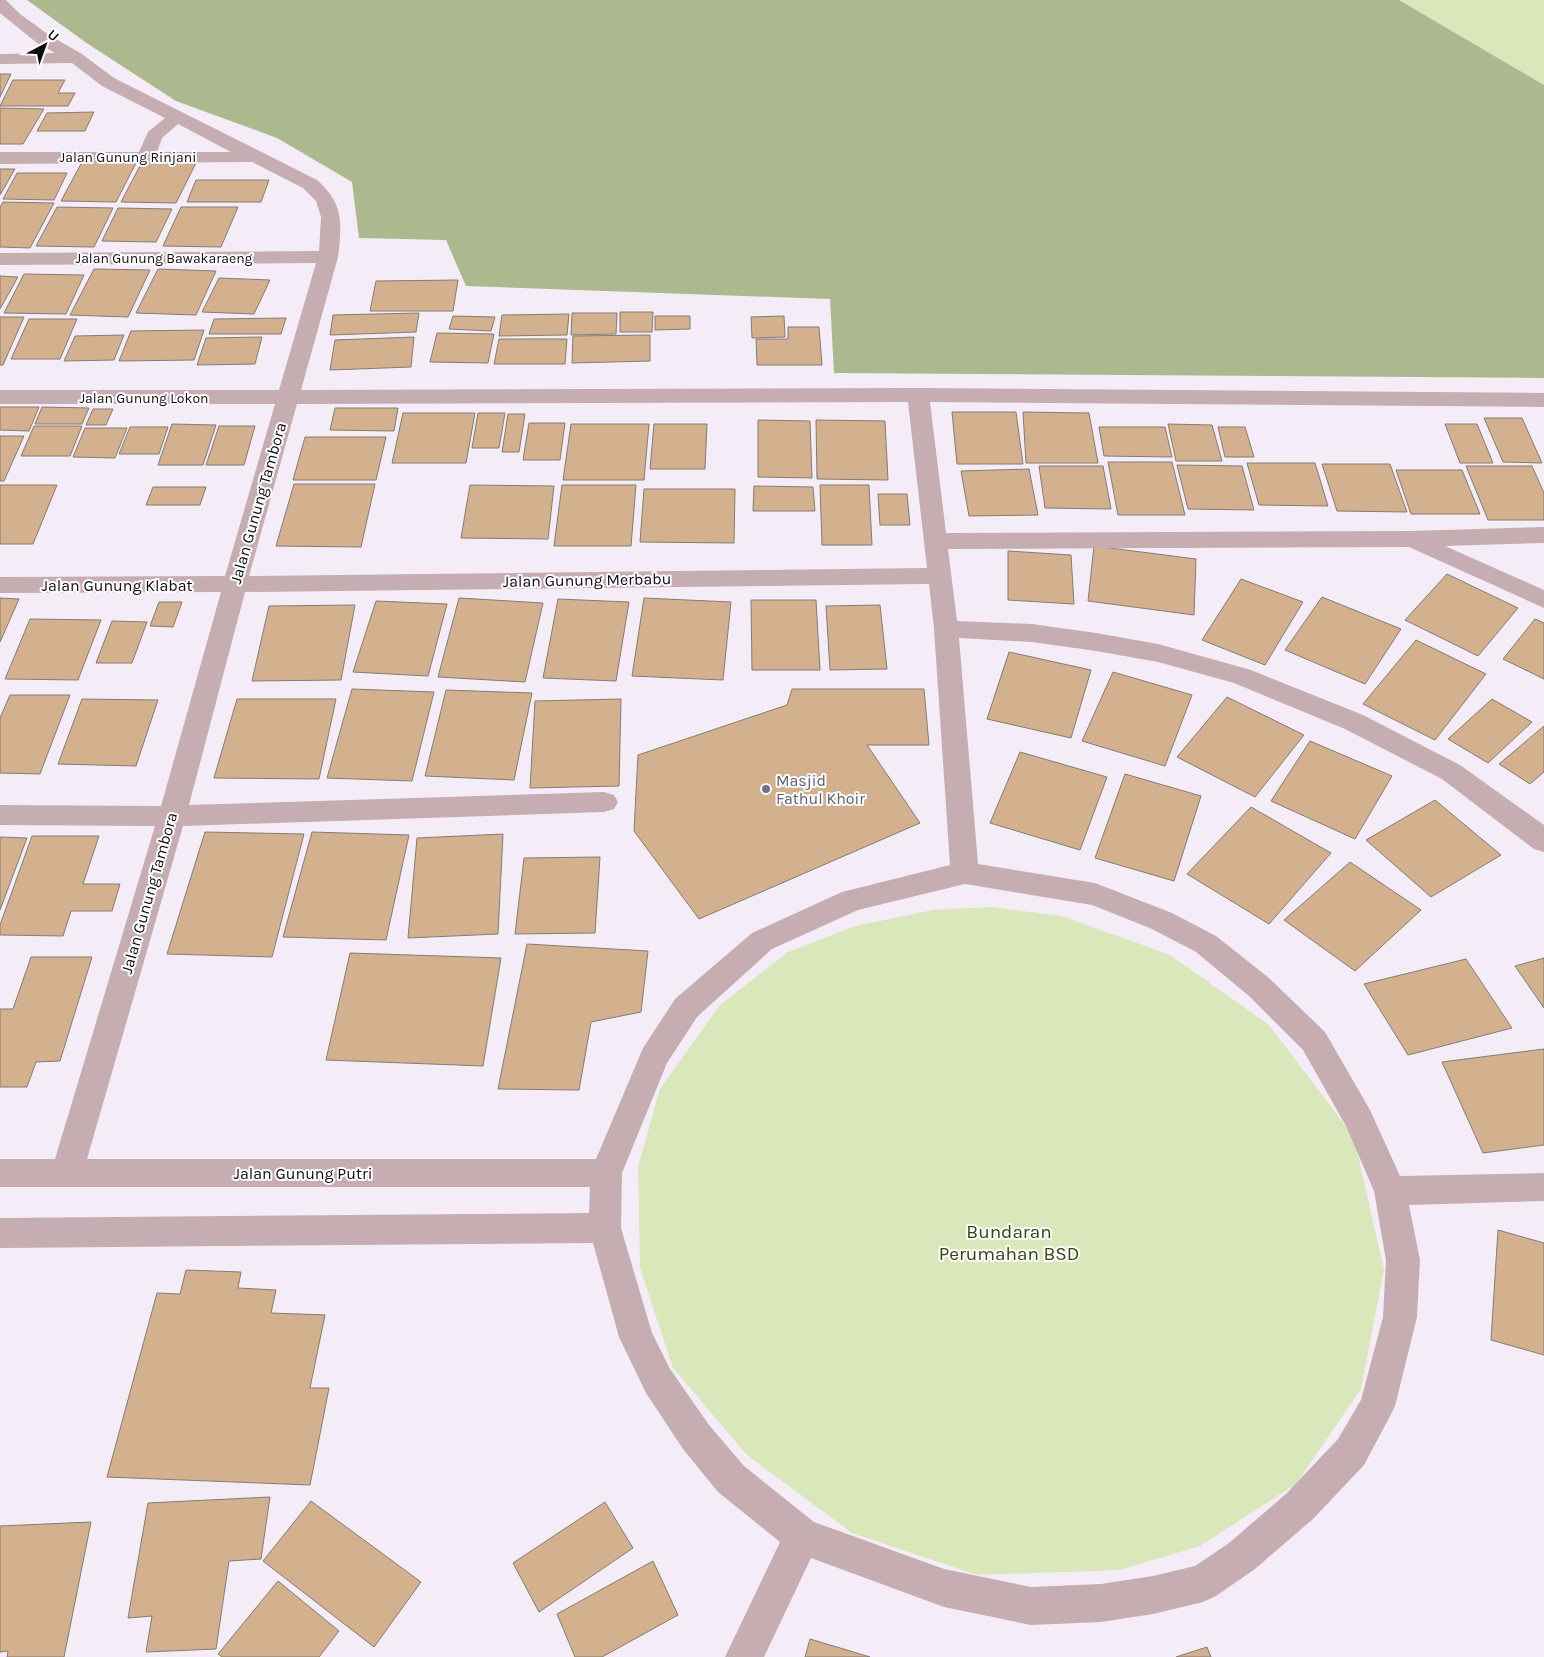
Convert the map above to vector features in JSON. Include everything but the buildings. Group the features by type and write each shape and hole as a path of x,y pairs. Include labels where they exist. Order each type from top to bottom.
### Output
{"street":[{"name":"Jalan Gunung Tambora","path":"0,4 14,18 36,34 76,58 108,82 310,184 322,193 331,211 332,234 328,257 235,584 172,816 67,1173"},
{"path":"0,59 76,58"},
{"path":"146,157 154,136 176,117"},
{"name":"Jalan Gunung Rinjani","path":"0,158 256,157"},
{"name":"Jalan Gunung Bawakaraeng","path":"0,259 328,257"},
{"path":"918,395 946,629 965,873"},
{"name":"Jalan Gunung Lokon","path":"0,397 287,398 918,395 1334,400 1544,400"},
{"path":"935,541 1411,539 1544,536"},
{"path":"1411,539 1544,600"},
{"name":"Jalan Gunung Merbabu","path":"235,584 939,576"},
{"name":"Jalan Gunung Klabat","path":"0,585 235,584"},
{"path":"946,629 1032,634 1096,642 1158,653 1242,676 1354,722 1451,772 1544,841"},
{"path":"0,815 172,816 604,802"},
{"path":"965,873 1095,894 1162,921 1206,944 1259,987 1314,1041 1359,1120 1390,1191 1402,1260 1400,1317 1377,1406 1351,1452 1300,1506 1242,1556 1203,1583 1153,1595 1101,1603 1031,1606 944,1588 802,1536 731,1479 696,1437 658,1381 636,1337 605,1228 606,1173 654,1057 686,1008 762,941 852,900 965,873"},
{"name":"Jalan Gunung Putri","path":"0,1173 606,1173"},
{"path":"1390,1191 1544,1187"},
{"path":"0,1233 605,1228"},
{"path":"744,1657 802,1536"}],"green space":[{"path":"27,0 1399,0 1544,85 1544,378 834,373 830,299 466,286 446,240 359,238 352,182 277,138 176,101 88,44"},
{"path":"1399,0 1544,0 1544,85"},
{"name":"Bundaran Perumahan BSD","path":"991,907 1062,916 1170,955 1269,1025 1354,1137 1384,1270 1361,1389 1296,1484 1200,1546 1119,1570 977,1575 852,1533 747,1455 673,1368 640,1268 638,1167 660,1089 720,1005 788,952 855,926 933,910"}],"place":[{"name":"Masjid Fathul Khoir","path":"766,789"}]}
